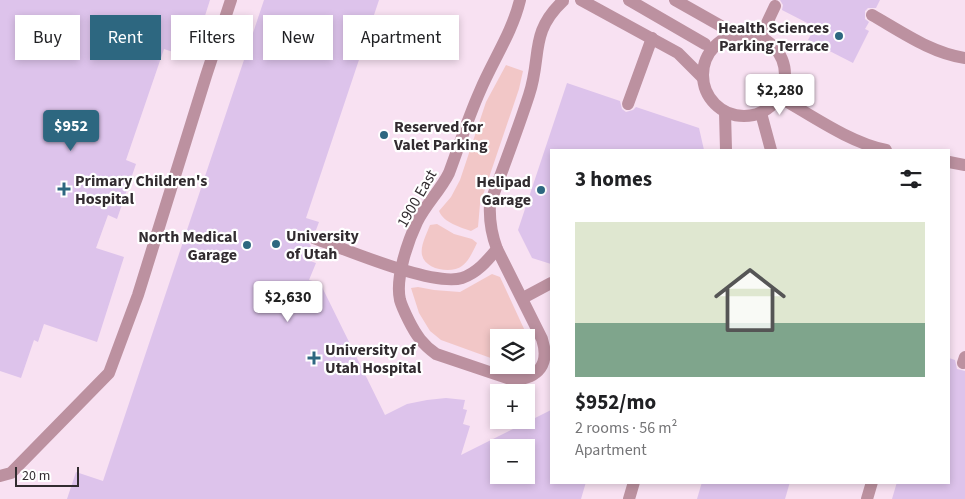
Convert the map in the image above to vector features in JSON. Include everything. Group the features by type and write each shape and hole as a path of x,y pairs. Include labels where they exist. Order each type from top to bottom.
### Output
{"street":[{"path":"0,476 11,473 109,373 138,295 231,0"},
{"name":"1900 East","path":"520,0 502,47 471,112 449,173 418,221 402,269 399,285 400,300 416,335 425,346 436,354 513,380 524,379 541,368 546,359 546,350 492,234 489,221 490,204 530,94 541,31 553,10 565,0"},
{"path":"546,0 552,2 565,0"},
{"path":"581,0 678,53 703,78"},
{"path":"629,0 705,44"},
{"path":"675,0 721,26 741,34 760,38 776,50 784,68 785,78 779,97 760,113 751,116 738,116 725,112 714,103 706,92 703,78 703,69 710,52 723,39 741,34"},
{"path":"760,38 775,6"},
{"path":"872,16 927,46 965,58"},
{"path":"628,104 652,38"},
{"path":"779,97 852,139 881,149"},
{"path":"725,112 726,149"},
{"path":"760,113 771,149"},
{"path":"950,162 965,165"},
{"path":"314,238 402,269 432,278 448,280 461,278 472,273 483,265 498,249"},
{"path":"523,298 550,284"},
{"path":"629,499 633,484"},
{"path":"867,499 871,484"}],"shaded area":[{"name":"University of Utah","path":"0,0 965,0 965,499 0,499"},
{"path":"506,65 523,71 519,89 480,204 478,227 471,231 448,222 439,211 451,197 460,180 486,102"},
{"path":"437,224 454,234 472,239 477,243 471,256 462,266 452,270 439,269 424,260 422,248 424,240 430,225"},
{"path":"492,274 500,277 524,329 490,329 490,358 441,340 430,331 419,313 411,288 418,287 460,292"}],"building":[{"name":"Primary Children's Hospital","path":"0,0 210,0 205,15 171,15 171,51 164,49 161,58 161,15 90,15 90,60 160,60 126,160 136,164 117,219 108,215 96,248 124,257 97,342 44,324 38,342 34,340 21,378 0,371"},
{"path":"264,0 379,0 374,15 343,15 343,60 359,60 306,218 319,222 316,230 308,232 306,239 311,246 307,260 316,263 309,280 320,283 385,415 407,404 427,400 446,398 465,400 463,409 467,410 463,424 470,426 461,455 490,440 490,484 535,484 535,439 493,439 513,429 535,429 535,418 550,410 550,484 585,484 581,499 67,499 76,472 103,481 244,60 253,60 253,33"},
{"name":"Health Sciences Parking Terrace","path":"780,0 880,0 876,8 868,8 865,11 865,19 869,22 865,29 869,31 853,63 808,40 815,27 782,10 783,5"},
{"name":"Helipad Garage","path":"567,83 620,101 622,109 626,112 636,107 699,128 704,149 550,149 550,264 532,258 518,230"},
{"path":"950,358 955,360 957,369 965,371 965,499 892,499 896,484 950,484"},
{"path":"701,484 789,484 785,499 697,499"}],"place":[{"name":"Health Sciences Parking Terrace","path":"839,36"},
{"name":"Reserved for Valet Parking","path":"384,135"},
{"name":"Primary Children's Hospital","path":"64,189"},
{"name":"Helipad Garage","path":"541,190"},
{"name":"University of Utah","path":"276,244"},
{"name":"North Medical Garage","path":"247,245"},
{"name":"University of Utah Hospital","path":"314,358"}]}
